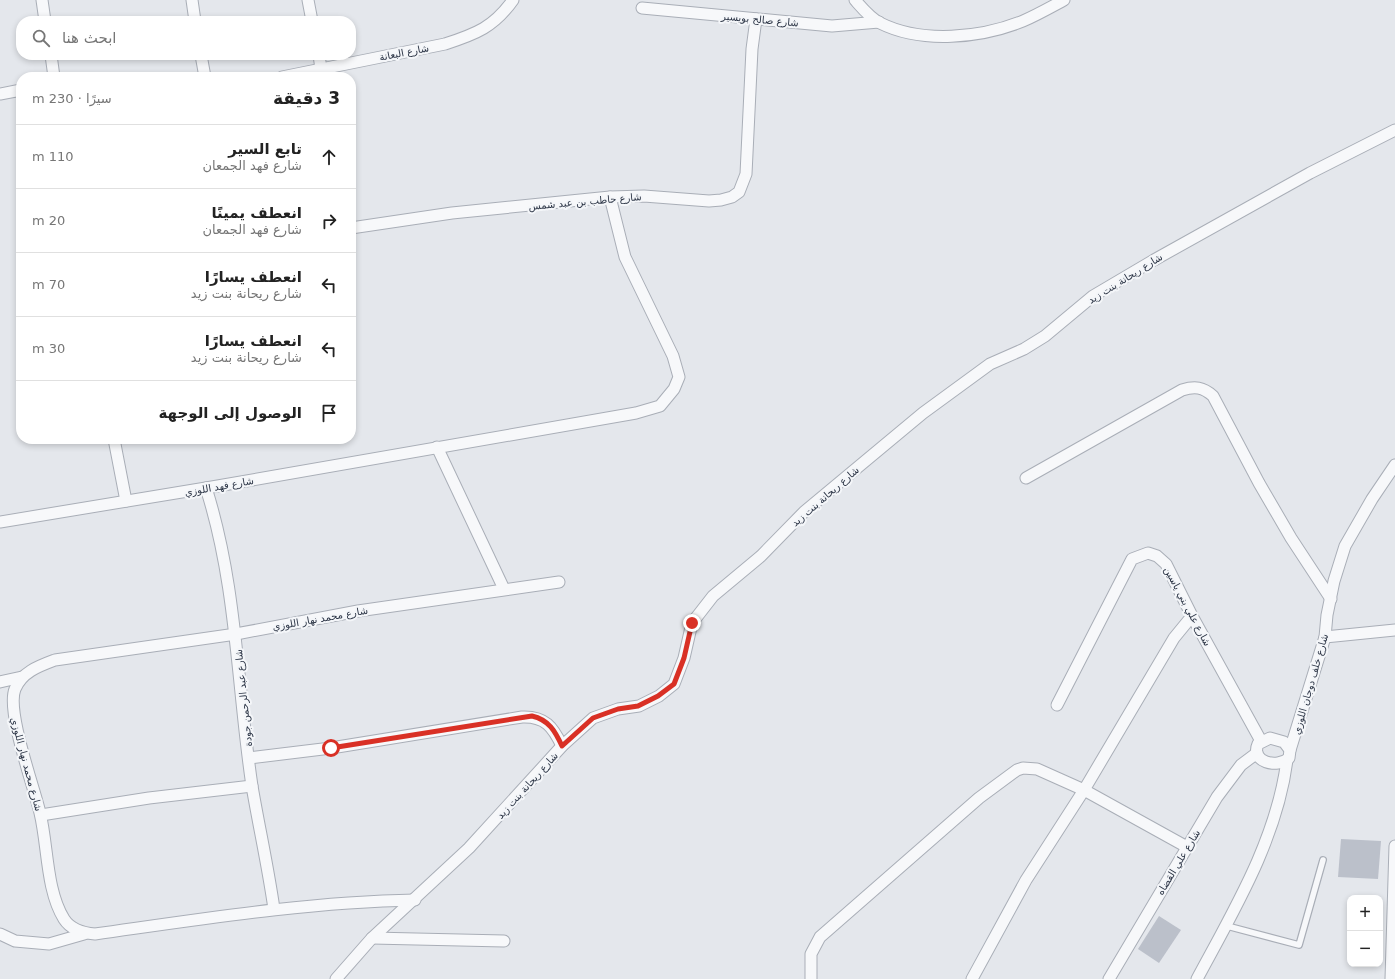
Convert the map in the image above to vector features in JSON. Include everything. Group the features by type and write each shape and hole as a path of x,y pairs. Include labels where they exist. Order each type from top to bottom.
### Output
{"street":[{"path":"42,0 45,16"},
{"path":"192,0 194,16"},
{"path":"308,0 311,16"},
{"name":"شارع البعانة","path":"306,72 445,44 476,34 492,24 503,14 513,0"},
{"path":"855,0 867,13 879,22 894,29 920,35 965,35 994,30 1023,21 1064,0"},
{"name":"شارع صالح بويسير","path":"642,8 832,26 879,22"},
{"name":"شارع حاطب بن عبد شمس","path":"356,227 452,212 610,197 644,196 709,201 732,197 739,192 746,174 752,49 756,19"},
{"path":"52,60 53,72"},
{"path":"202,60 204,72"},
{"path":"320,60 321,69"},
{"path":"0,94 16,91"},
{"name":"شارع ريحانة بنت زيد","path":"336,979 372,938 415,900 469,848 562,746 593,718 618,709 638,706 658,696 674,684 684,658 692,623 713,596 761,556 804,512 923,413 990,364 1024,349 1045,336 1100,292 1154,260 1310,173 1395,130"},
{"name":"شارع فهد اللوزي","path":"0,522 206,488 636,413 660,406 674,389 679,378 673,356 625,257 610,197"},
{"path":"1026,478 1182,390 1194,387 1206,390 1213,396 1258,483 1290,538 1331,599"},
{"path":"115,444 126,501"},
{"path":"437,447 504,589"},
{"name":"شارع خلف دوجان اللوزي","path":"1197,979 1227,926 1274,820 1280,799 1288,755 1325,637 1331,599 1345,546 1372,499 1395,465"},
{"name":"شارع عبد الرحمن جودة","path":"206,488 223,553 236,634 252,786 274,908"},
{"name":"شارع علي بني ياسين","path":"1057,705 1132,559 1148,553 1157,556 1166,564 1192,616 1261,741"},
{"name":"شارع محمد نهار اللوزي","path":"84,934 65,920 59,909 48,862 41,815 14,712 14,690 22,677 35,668 55,660 236,634 358,611 559,582"},
{"path":"972,979 1026,880 1084,790 1174,638 1192,616"},
{"path":"1325,637 1395,630"},
{"path":"0,682 22,677"},
{"path":"249,758 331,748 522,717 537,718 551,726 562,746"},
{"path":"1270,738 1278,739 1286,744 1288,755 1281,764 1272,764 1262,760 1257,753 1257,746 1261,741 1270,738"},
{"name":"شارع علي القضاه","path":"1109,979 1231,776 1241,765 1257,753"},
{"path":"811,979 811,954 820,937 979,798 1010,774 1023,768 1037,769 1084,790 1187,847"},
{"path":"41,815 149,798 252,786"},
{"path":"1390,979 1395,846"},
{"path":"0,934 15,941 49,944 84,934 95,934 274,908 342,902 415,900"},
{"path":"372,938 504,941"}],"lane":[{"path":"1227,926 1300,945 1323,860"}],"building":[{"path":"1341,839 1381,841 1378,879 1338,877"},
{"path":"1159,916 1181,930 1159,963 1138,949"}],"route":[{"path":"331,748 532,716 544,720 551,726 562,746 593,718 618,709 638,706 658,696 674,684 684,658 692,623"}]}
